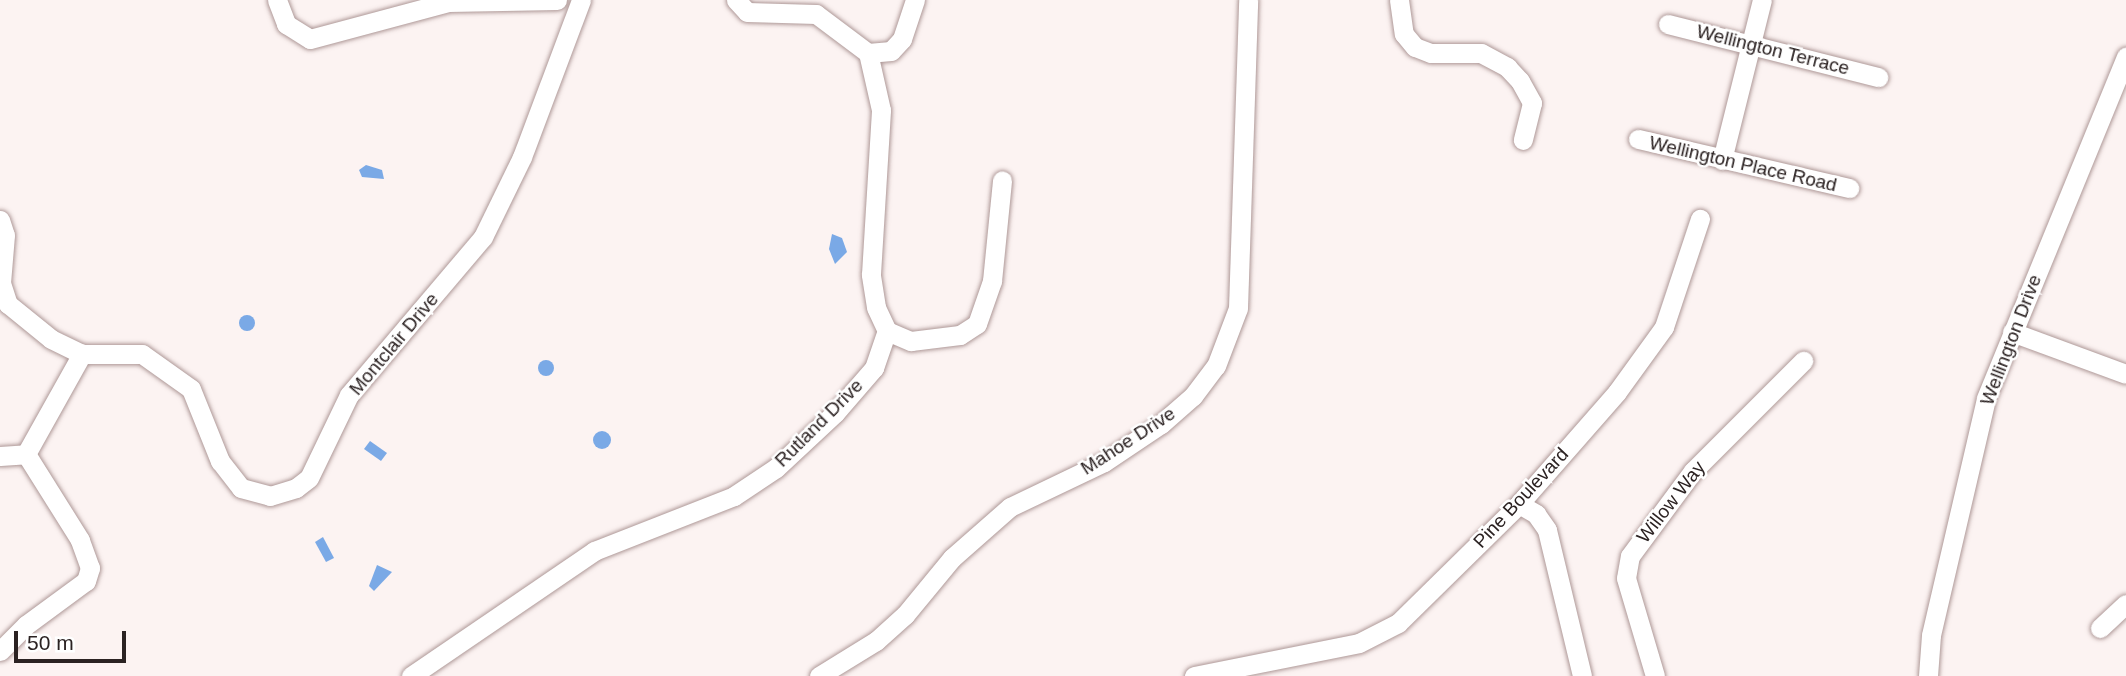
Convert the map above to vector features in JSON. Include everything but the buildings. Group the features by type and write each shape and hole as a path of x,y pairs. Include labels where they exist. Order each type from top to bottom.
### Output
{"street":[{"path":"277,0 286,24 310,39 448,2 557,0"},
{"name":"Montclair Drive","path":"82,354 142,354 159,363 191,389 220,461 241,488 270,496 296,488 309,478 349,395 476,249 522,156 581,0"},
{"path":"736,0 747,12 816,14 868,52 891,51 902,39 915,0"},
{"name":"Mahoe Drive","path":"818,676 876,641 905,615 952,558 1010,507 1104,462 1161,424 1193,396 1216,366 1238,308 1248,0"},
{"path":"1399,0 1404,34 1415,47 1431,53 1481,53 1507,67 1520,80 1532,103 1523,140"},
{"path":"1723,160 1762,0"},
{"name":"Wellington Terrace","path":"1668,24 1878,77"},
{"path":"868,52 881,110 870,274 876,307 887,331 911,341 960,335 978,324 992,281 1002,180"},
{"name":"Wellington Drive","path":"1928,676 1931,635 1986,398 2126,57"},
{"name":"Wellington Place Road","path":"1638,139 1849,188"},
{"name":"Pine Boulevard","path":"1194,676 1243,673 1381,634 1519,504 1617,392 1664,327 1700,219"},
{"path":"0,220 5,235 1,283 8,304 51,339 82,354 26,454"},
{"name":"Rutland Drive","path":"411,676 594,551 734,496 776,468 835,413 874,368 887,331"},
{"path":"2012,332 2126,374"},
{"name":"Willow Way","path":"1655,676 1626,578 1630,556 1693,471 1803,361"},
{"path":"0,456 26,454"},
{"path":"0,651 26,625 86,580 90,568 80,540 26,454"},
{"path":"1519,504 1536,514 1548,530 1582,676"},
{"path":"2100,628 2126,604"}],"water":[{"path":"366,165 382,170 384,179 362,177 359,170"},
{"path":"832,234 842,238 847,252 835,264 829,249"},
{"path":"247,315 253,317 253,329 247,331 241,329 239,323 241,317"},
{"path":"543,360 549,360 554,368 552,374 543,376 538,371 538,365"},
{"path":"602,431 608,434 611,440 608,446 602,449 596,446 593,440 596,434"},
{"path":"370,441 387,453 381,461 364,449"},
{"path":"323,537 334,558 326,562 315,542"},
{"path":"377,565 392,572 374,591 369,586"}]}
